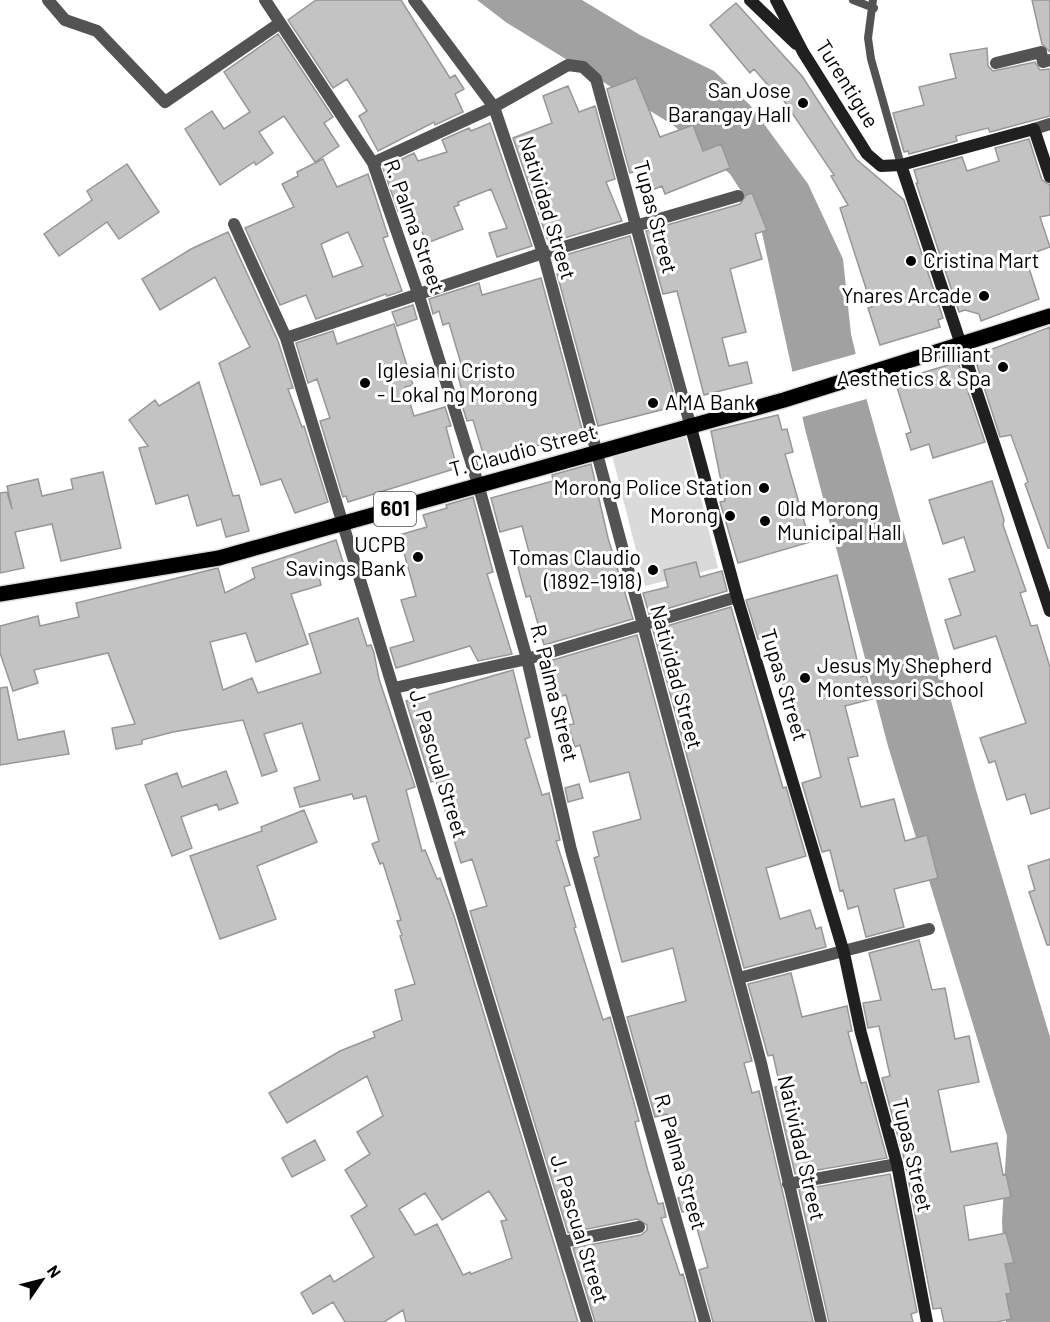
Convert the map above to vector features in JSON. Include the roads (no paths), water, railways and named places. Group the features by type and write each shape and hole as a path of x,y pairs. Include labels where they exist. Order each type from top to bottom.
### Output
{"main road":[{"name":"T. Claudio Street","path":"0,594 219,558 478,484 598,453 690,424 784,400 1050,316"}],"street":[{"path":"48,0 65,20 97,31 165,102 280,23"},
{"name":"R. Palma Street","path":"265,0 373,163 419,296 478,484 527,659 572,850 705,1322"},
{"name":"Natividad Street","path":"414,0 494,107 543,253 598,453 641,624 739,978 821,1322"},
{"path":"750,0 803,52"},
{"name":"Turentigue","path":"776,0 803,52 867,154 881,166 901,165"},
{"path":"996,63 1041,52 1043,62 1050,60"},
{"name":"Tupas Street","path":"494,107 568,66 583,67 596,79 737,597 844,952 861,1033 897,1164 927,1322"},
{"path":"373,163 494,107"},
{"path":"1050,124 901,165 1050,611"},
{"path":"1034,129 1050,177"},
{"path":"286,338 419,296 543,253 738,196"},
{"name":"J. Pascual Street","path":"234,224 286,338 587,1322"},
{"path":"394,688 527,659 737,597"},
{"path":"739,978 928,929"},
{"path":"788,1184 897,1164"},
{"path":"563,1242 639,1227"}],"lane":[{"path":"854,0 874,4 868,38 871,59 901,165"}],"place":[{"name":"San Jose Barangay Hall","path":"803,103"},
{"name":"Cristina Mart","path":"911,261"},
{"name":"Ynares Arcade","path":"984,296"},
{"name":"Brilliant Aesthetics & Spa","path":"1003,367"},
{"name":"Iglesia ni Cristo - Lokal ng Morong","path":"365,383"},
{"name":"AMA Bank","path":"653,403"},
{"name":"Morong Police Station","path":"764,488"},
{"name":"Morong","path":"730,516"},
{"name":"Old Morong Municipal Hall","path":"765,521"},
{"name":"UCPB Savings Bank","path":"418,557"},
{"name":"Tomas Claudio (1892–1918)","path":"653,570"},
{"name":"Jesus My Shepherd Montessori School","path":"805,678"}]}
